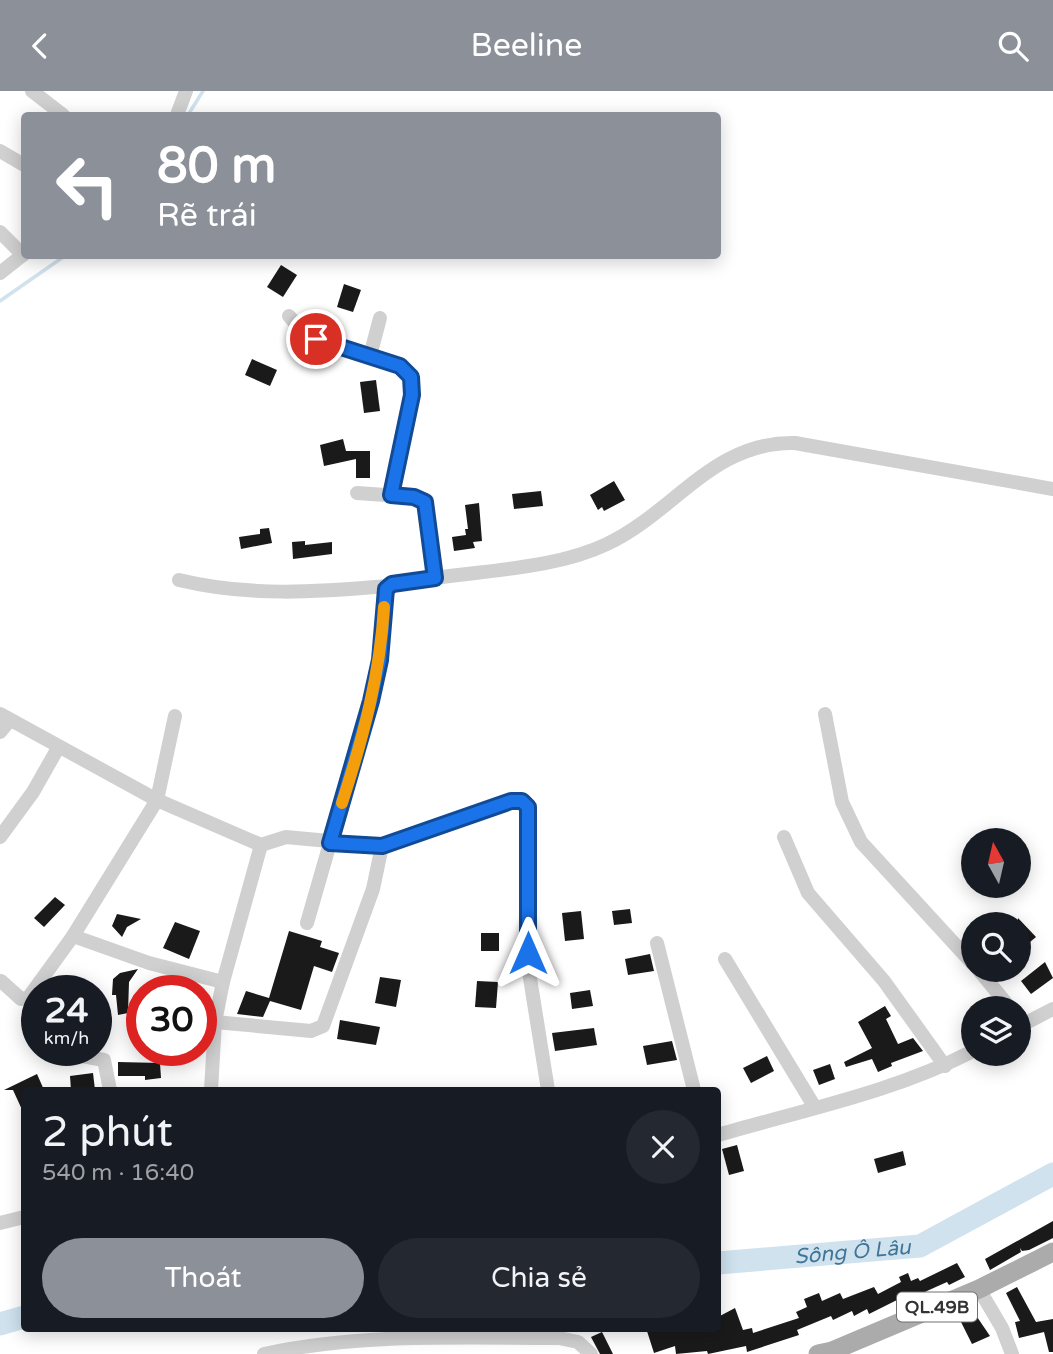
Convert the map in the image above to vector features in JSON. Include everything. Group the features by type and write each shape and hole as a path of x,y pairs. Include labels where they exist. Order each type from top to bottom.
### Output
{"main road":[{"name":"QL.49B","path":"828,1353 979,1289 1053,1252"}],"street":[{"path":"32,91 59,112"},
{"path":"178,112 186,91"},
{"path":"0,151 21,163"},
{"path":"0,232 21,252"},
{"path":"0,272 21,257"},
{"path":"289,316 308,335 406,370 413,386 391,495"},
{"path":"370,356 380,318"},
{"path":"179,580 210,587 279,593 388,586 542,562 604,546 652,518 680,492 719,465 751,447 774,443 795,443 1053,489"},
{"path":"357,493 414,497 425,502 435,578"},
{"path":"307,923 371,701 380,660 384,594 388,586"},
{"path":"825,714 842,801 861,842 867,852 961,951"},
{"path":"1,981 21,999 28,998 73,936 156,800 175,716"},
{"path":"0,732 5,717 156,800 261,845 286,838 382,846 511,801 526,803 529,972 548,1087"},
{"path":"0,837 33,792 58,747"},
{"path":"784,837 807,893 884,981 945,1066"},
{"path":"217,1012 261,845"},
{"path":"217,1022 311,1031 323,1026 373,889 382,846"},
{"path":"73,936 149,963 223,982"},
{"path":"657,943 693,1087"},
{"path":"725,959 814,1106"},
{"path":"989,982 1000,996"},
{"path":"1031,1018 1053,1009"},
{"path":"721,1134 945,1066 961,1057"},
{"path":"105,1066 109,1087"},
{"path":"211,1087 212,1066"},
{"path":"0,1223 21,1218"},
{"path":"979,1289 1002,1328 1012,1354"},
{"path":"264,1354 432,1338 559,1338 578,1342 591,1354"}],"building":[{"path":"281,265 297,275 283,297 267,287"},
{"path":"344,284 361,290 353,312 337,307"},
{"path":"252,359 277,370 270,386 245,375"},
{"path":"376,380 380,411 364,413 360,382"},
{"path":"343,439 346,451 370,451 370,478 356,478 356,459 324,466 320,445"},
{"path":"614,481 625,500 604,511 602,507 598,510 590,495"},
{"path":"541,491 543,506 514,509 512,494"},
{"path":"479,503 482,541 473,542 475,548 454,551 452,537 466,535 465,529 468,529 465,505"},
{"path":"269,528 272,543 241,549 239,537 260,534 260,529"},
{"path":"305,541 305,545 332,542 332,554 293,559 292,542"},
{"path":"55,897 65,905 44,927 34,918"},
{"path":"630,909 632,923 614,925 612,911"},
{"path":"581,911 584,939 565,941 562,913"},
{"path":"117,914 141,919 127,927 122,937 112,926"},
{"path":"175,922 200,931 189,959 163,948"},
{"path":"289,931 322,941 320,947 339,953 332,972 314,966 301,1010 270,1001 263,1017 237,1014 246,991 269,998"},
{"path":"481,933 499,933 499,951 481,951"},
{"path":"650,954 654,971 628,975 625,959"},
{"path":"1045,962 1053,978 1031,994 1022,982 1031,982 1031,973"},
{"path":"138,969 134,975 126,975 126,1013 118,1015 116,995 112,995 113,979 120,973"},
{"path":"380,977 401,980 396,1007 375,1003"},
{"path":"477,981 498,982 496,1008 475,1007"},
{"path":"590,990 593,1006 572,1009 570,993"},
{"path":"885,1006 891,1016 886,1019 898,1044 913,1038 923,1051 891,1063 892,1066 878,1072 872,1059 846,1067 844,1062 872,1048 858,1022"},
{"path":"340,1020 380,1027 376,1045 337,1039"},
{"path":"594,1028 597,1045 555,1051 552,1033"},
{"path":"672,1041 677,1060 647,1065 643,1046"},
{"path":"767,1056 774,1071 751,1083 743,1068"},
{"path":"118,1062 126,1062 126,1066 160,1066 161,1078 145,1080 145,1076 118,1076"},
{"path":"830,1064 835,1079 819,1085 813,1070"},
{"path":"93,1073 95,1087 71,1087 70,1076"},
{"path":"37,1074 43,1087 21,1087 21,1107 13,1090 4,1090"},
{"path":"737,1145 744,1171 729,1175 722,1149"},
{"path":"903,1151 906,1165 878,1173 874,1159"},
{"path":"1053,1221 1053,1238 1029,1250 1022,1251 1020,1248 1021,1252 990,1270 985,1259"},
{"path":"957,1263 965,1277 909,1299 907,1295 869,1314 867,1309 854,1316 852,1311 833,1320 831,1316 797,1330 799,1335 747,1352 746,1346 708,1354 707,1351 676,1354 675,1346 654,1353 647,1332 721,1332 721,1315 735,1308 743,1330 752,1328 753,1333 799,1318 796,1312 807,1307 804,1299 819,1293 822,1301 840,1293 843,1299 874,1287 878,1294 901,1282 899,1277 908,1273 911,1281 918,1278 920,1281"},
{"path":"1017,1287 1036,1322 1053,1319 1053,1352 1049,1352 1044,1332 1019,1338 1015,1322 1020,1321 1006,1293"},
{"path":"973,1311 990,1336 972,1344 959,1318"},
{"path":"602,1332 613,1354 600,1354 591,1337"}],"waterway":[{"path":"190,112 203,91"},
{"path":"0,301 60,259"},
{"name":"Sông Ô Lâu","path":"721,1263 920,1246 1053,1174"},
{"name":"Sông Ô Lâu","path":"0,1324 21,1318"}],"slow traffic":[{"path":"342,803 361,744 380,660 384,607"}],"route":[{"path":"316,339 400,366 411,377 412,395 391,495 414,497 425,502 435,578 392,584 384,594 380,660 361,744 330,843 382,846 511,801 526,803 528,953"}]}
